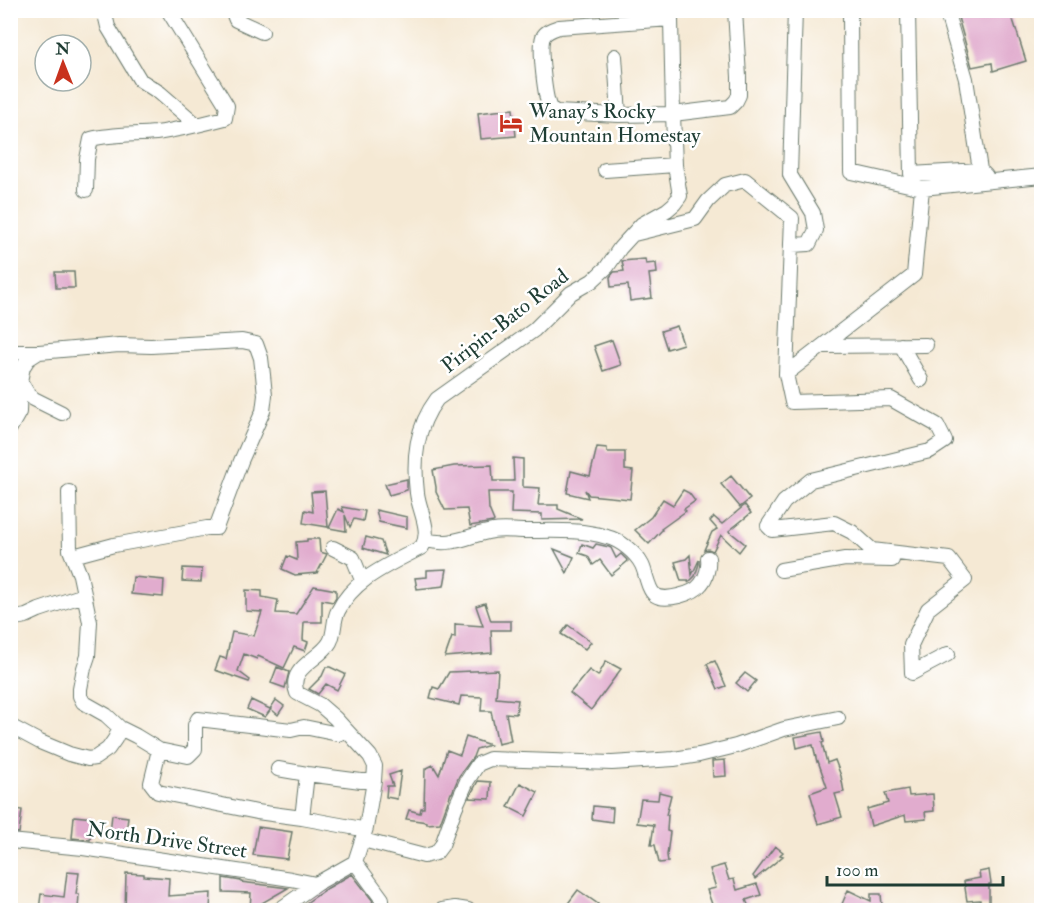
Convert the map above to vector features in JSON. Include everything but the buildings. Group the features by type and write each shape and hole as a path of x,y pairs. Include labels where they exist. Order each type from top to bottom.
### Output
{"street":[{"path":"104,10 108,27 140,80 160,93 197,125"},
{"path":"86,190 87,159 91,139 156,133 225,118 227,106 168,10"},
{"path":"232,10 236,20 262,32"},
{"path":"605,170 675,165 673,114 670,15 559,27 547,32 541,49 547,99 550,108 556,112 619,115 673,114 730,107 736,101 739,95 739,77 735,10"},
{"path":"792,245 809,244 816,230 813,213 790,175 795,10"},
{"path":"850,10 851,172 922,188 1041,176"},
{"path":"908,10 911,174 980,170"},
{"path":"946,10 966,79 980,170 992,182"},
{"path":"615,56 619,115"},
{"name":"Piripin-Bato Road","path":"426,540 417,494 415,469 417,439 428,411 437,399 534,330 571,293 592,281 607,267 642,224 674,204 680,196 675,165"},
{"path":"632,234 695,219 724,185 745,180 792,218 786,374 792,402 891,399 937,425 945,441 930,451 811,480 784,501 768,526 772,530 834,523 852,532 872,550 949,559 965,580 928,609 911,645 912,673 948,654"},
{"path":"786,374 914,275 922,188"},
{"path":"10,352 39,352 119,345 151,346 242,341 256,344 261,358 265,395 263,411 216,528 114,545 73,556"},
{"path":"901,345 921,380"},
{"path":"823,346 926,345"},
{"path":"10,429 19,412 20,400 15,378 27,359 39,352"},
{"path":"15,378 34,399 62,413"},
{"path":"69,492 70,550 80,575 90,622 88,656 80,689 83,702 106,715 120,729 159,750 188,756 195,750 195,725 198,719 291,730 304,727 338,734 346,730"},
{"path":"279,910 316,884 355,862 364,834 375,766 370,756 346,730 320,705 297,693 295,687 299,670 330,642 337,611 362,580 422,547 426,540 446,543 498,530 590,533 610,537 621,543 642,564 656,596 684,595 701,585 709,565 708,558"},
{"path":"333,548 353,558 362,580"},
{"path":"781,570 845,559 897,560 905,554"},
{"path":"10,619 26,616 84,595"},
{"path":"159,750 151,783 158,792 257,812 362,829 364,834 424,856 436,853 442,845 467,781 478,764 490,759 612,763 674,759 736,746 784,729 838,718"},
{"path":"10,726 40,742 88,759 95,758 108,749 120,729"},
{"path":"278,769 374,781"},
{"path":"302,818 307,774"},
{"name":"North Drive Street","path":"10,841 83,848 316,884"},
{"path":"355,862 382,899 378,910"},
{"path":"442,910 456,908 468,910"}],"place":[{"name":"Wanay's Rocky Mountain Homestay","path":"511,123"}]}
